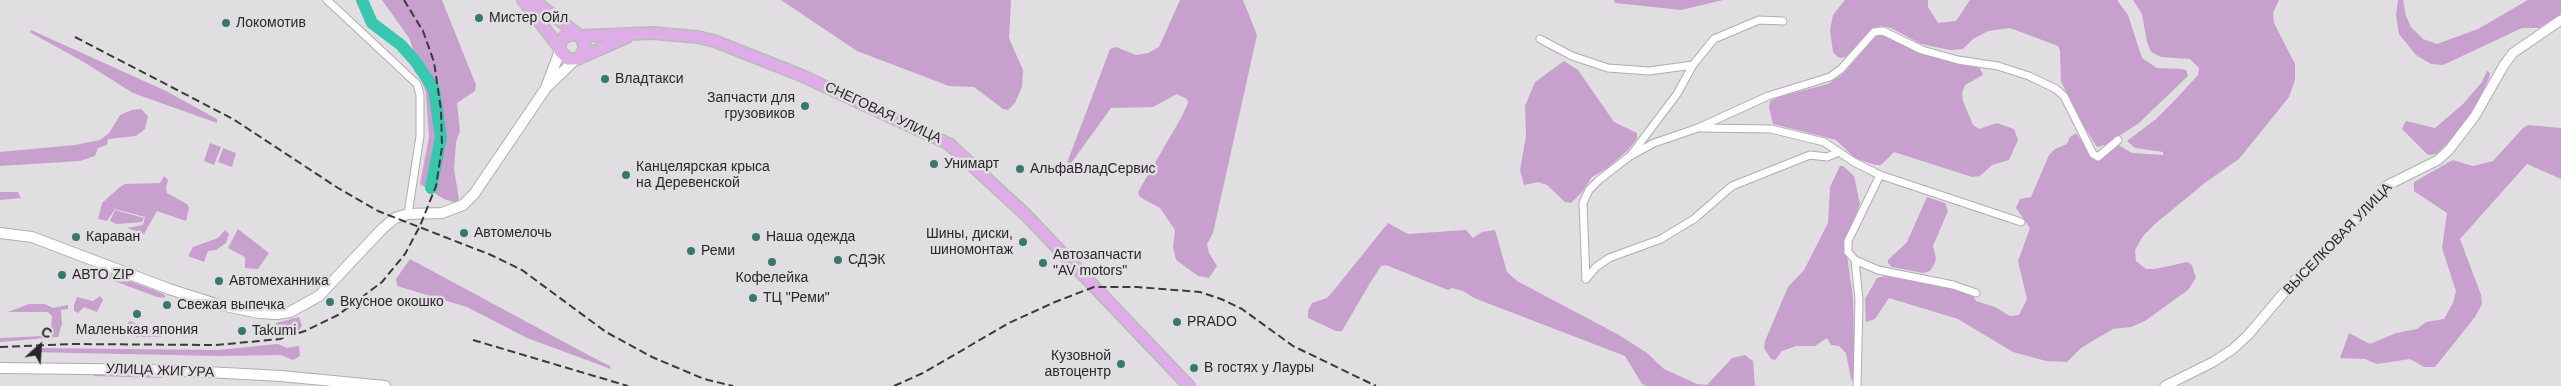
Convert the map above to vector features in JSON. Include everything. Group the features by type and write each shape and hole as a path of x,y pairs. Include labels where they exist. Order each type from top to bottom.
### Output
{"main road":[{"path":"523,0 568,59 578,58"},
{"path":"0,233 32,238 169,289 216,304 254,312 277,314 303,306 319,296 382,229 395,218 408,214 442,213 463,205 474,194 546,88 578,58 585,46 577,35 532,0"},
{"name":"СНЕГОВАЯ УЛИЦА","path":"578,58 636,33"},
{"name":"СНЕГОВАЯ УЛИЦА","path":"577,35 680,34 714,41 806,78 949,144 1030,220 1189,386"},
{"path":"546,88 564,37 577,35"},
{"name":"УЛИЦА ЖИГУРА","path":"0,368 169,370 385,386"}],"street":[{"path":"327,0 417,84 420,95 420,136 408,214"},
{"path":"1630,156 1677,94 1693,65 1714,39 1758,20 1783,21"},
{"name":"ВЫСЕЛКОВАЯ УЛИЦА","path":"2165,386 2213,362 2233,348 2248,335 2293,282 2376,201 2384,187 2438,160 2449,150 2475,116 2513,52 2561,20"},
{"path":"1839,152 1827,157 1810,155 1798,158 1753,180 1732,186 1694,219 1661,239 1609,258 1596,267 1586,279 1583,203 1589,190 1598,180 1630,156 1654,143 1698,128 1768,96 1830,77 1841,69 1874,32 1883,31 1922,50 1958,60 1998,66 2029,76 2056,89 2064,96 2093,154 2098,157 2103,155 2108,147 2118,140"},
{"path":"1540,39 1572,56 1618,70 1649,71 1693,65"},
{"path":"1698,128 1771,129 1824,142 1854,162 1880,175 2021,222"},
{"path":"1857,386 1859,300 1854,260 1848,252 1848,241 1880,175"},
{"path":"1854,260 1878,270 1953,285 1976,293"}],"shaded area":[{"path":"382,0 442,0 476,85 475,91 457,103 460,131 456,142 454,169 459,199 457,203 444,199 420,184 429,137 426,93 421,79 414,71 413,49 409,38"},
{"path":"781,0 1011,0 1009,38 1023,70 1022,87 1015,103 1008,110 1003,109 974,87 949,86 857,51"},
{"path":"1180,0 1243,0 1257,35 1213,233 1207,244 1209,253 1217,266 1209,278 1198,276 1176,260 1173,247 1175,230 1160,208 1140,197 1138,192 1181,118 1188,103 1187,99 1177,94 1153,107 1111,108 1069,166 1067,163 1110,49 1116,47 1136,55 1148,53 1159,47"},
{"path":"1614,0 1723,0 1681,10 1615,3"},
{"path":"1845,0 1928,0 1928,7 1938,23 1956,21 1970,0 2117,0 2128,15 2142,58 2157,68 2186,70 2188,76 2139,123 2105,145 2097,147 2077,115 2061,81 2060,51 2058,46 2010,28 1988,31 1973,39 1963,49 1950,50 1921,44 1891,28 1881,26 1872,28 1847,56 1842,58 1833,52 1830,30 1833,15"},
{"path":"2133,0 2279,0 2273,13 2274,23 2295,64 2295,80 2289,97 2239,159 2206,182 2155,224 2143,236 2135,250 2136,261 2146,269 2155,269 2187,262 2192,265 2196,278 2188,290 2145,321 2131,327 2113,329 2081,348 2067,362 2046,361 2013,352 1958,319 1889,298 1875,319 1866,322 1865,299 1877,278 1885,276 1950,288 1972,295 1976,301 1995,307 2010,316 2019,315 2027,299 2018,261 2030,228 2016,208 2020,199 2031,197 2049,155 2055,149 2067,144 2070,137 2076,133 2096,159 2117,144 2132,153 2163,155 2163,152 2135,148 2127,141 2156,119 2175,100 2198,75 2199,68 2190,59 2161,57 2151,52 2147,42 2142,14"},
{"path":"2398,0 2403,0 2406,16 2411,27 2423,39 2437,44 2478,29 2528,0 2561,0 2561,14 2539,28 2522,28 2443,65 2431,64 2416,55 2399,34 2396,15"},
{"path":"31,30 164,90 217,119 217,123 133,93 82,61 33,34 30,32"},
{"path":"1883,34 1979,66 1983,75 1965,85 1962,93 1963,101 1973,125 1979,129 1997,123 2014,129 2018,140 2009,160 1992,165 1980,176 1972,177 1894,152 1881,165 1875,165 1855,158 1836,140 1773,124 1769,107 1770,101 1828,84 1843,74 1877,35"},
{"path":"1564,61 1578,70 1614,122 1637,133 1637,139 1627,151 1606,169 1592,177 1582,192 1571,203 1565,202 1547,185 1538,182 1524,185 1520,170 1526,136 1525,106 1535,82"},
{"path":"2487,71 2490,73 2489,78 2474,111 2456,136 2436,154 2428,155 2402,129 2406,121 2435,128 2463,104 2482,82"},
{"path":"141,109 148,116 145,129 136,136 108,139 107,145 98,148 95,156 80,161 0,166 0,152 75,145 100,140 109,133 120,115 132,110"},
{"path":"2528,125 2561,128 2561,179 2527,164 2460,239 2481,295 2482,304 2475,317 2435,367 2424,367 2410,359 2377,364 2365,359 2340,358 2349,333 2370,344 2396,333 2417,329 2426,322 2444,319 2453,303 2456,291 2442,248 2447,213 2414,191 2414,182 2453,160 2473,166 2493,161"},
{"path":"210,143 221,147 214,165 204,161"},
{"path":"223,148 236,153 232,167 218,162"},
{"path":"1840,166 1843,166 1854,176 1860,204 1845,241 1853,298 1855,377 1853,381 1846,353 1839,346 1831,345 1827,338 1815,346 1796,346 1782,351 1775,360 1771,359 1764,348 1765,341 1788,287 1804,270 1828,223 1830,187"},
{"path":"164,176 168,180 167,193 187,204 189,208 186,221 157,211 144,234 127,228 143,225 145,217 115,209 107,221 98,219 102,203 120,187 125,184 160,183"},
{"path":"0,192 18,192 21,198 0,200"},
{"path":"1927,197 1945,203 1948,211 1933,246 1936,258 1934,265 1930,271 1923,273 1892,267 1888,260 1907,242"},
{"path":"115,210 144,218 142,222 117,224 110,221"},
{"path":"1388,223 1408,234 1466,230 1473,238 1482,232 1495,230 1507,272 1517,281 1619,335 1647,353 1664,369 1697,384 1707,385 1732,358 1745,355 1753,361 1755,386 1646,386 1642,384 1625,356 1474,298 1463,291 1452,288 1448,290 1386,265 1381,266 1342,331 1336,331 1308,318 1308,311 1312,303 1327,298"},
{"path":"238,229 269,253 258,269 245,268 245,257 228,248"},
{"path":"225,230 229,234 226,243 216,250 208,251 204,262 188,256 193,247 218,238"},
{"path":"410,259 610,366 611,369 527,338 467,307 397,286 396,279"},
{"path":"108,273 154,290 165,295 165,298 157,297 106,278 105,275"},
{"path":"100,296 103,300 97,312 84,307 78,313 74,311 77,297 93,301"},
{"path":"29,304 45,304 53,308 68,305 68,309 61,310 62,324 58,337 0,342 0,338 43,336 51,333 52,316 48,312 8,312"},
{"path":"299,317 302,326 299,330 280,334 276,323"},
{"path":"130,321 160,333 162,337 136,337 133,331 134,327 127,324"},
{"path":"278,344 287,348 299,346 300,356 293,360 281,355 219,356 28,352 38,348 217,350"},
{"path":"92,374 160,376 163,378 94,376"}],"waterway":[{"path":"362,0 372,23 401,45 416,62 434,89 441,137 431,188"}],"railway":[{"path":"0,347 71,344 216,345 280,339 305,331 338,315 382,282 405,254 420,226 436,186 442,147 441,110 434,62 423,31 404,0"},
{"path":"75,37 233,119 338,188 378,211 491,255 522,270 606,332 652,357 704,379 733,386"},
{"path":"894,386 923,373 1009,323 1094,287 1137,287 1200,292 1221,299 1242,309 1293,346 1376,386"},
{"path":"473,340 628,386"}],"place":[{"name":"Мистер Ойл","path":"479,18"},
{"name":"Локомотив","path":"226,23"},
{"name":"Владтакси","path":"605,79"},
{"name":"Запчасти для грузовиков","path":"805,106"},
{"name":"Унимарт","path":"934,164"},
{"name":"АльфаВладСервис","path":"1020,169"},
{"name":"Канцелярская крыса на Деревенской","path":"626,175"},
{"name":"Автомелочь","path":"464,233"},
{"name":"Караван","path":"76,237"},
{"name":"Наша одежда","path":"756,237"},
{"name":"Шины, диски, шиномонтаж","path":"1023,242"},
{"name":"Реми","path":"691,251"},
{"name":"СДЭК","path":"838,260"},
{"name":"Кофелейка","path":"772,262"},
{"name":"Автозапчасти \"AV motors\"","path":"1043,263"},
{"name":"АВТО ZIP","path":"62,275"},
{"name":"Автомеханника","path":"219,281"},
{"name":"ТЦ \"Реми\"","path":"753,298"},
{"name":"Вкусное окошко","path":"330,302"},
{"name":"Свежая выпечка","path":"167,305"},
{"name":"Маленькая япония","path":"137,314"},
{"name":"PRADO","path":"1177,322"},
{"name":"Takumi","path":"242,331"},
{"name":"Кузовной автоцентр","path":"1121,364"},
{"name":"В гостях у Лауры","path":"1194,368"}]}
